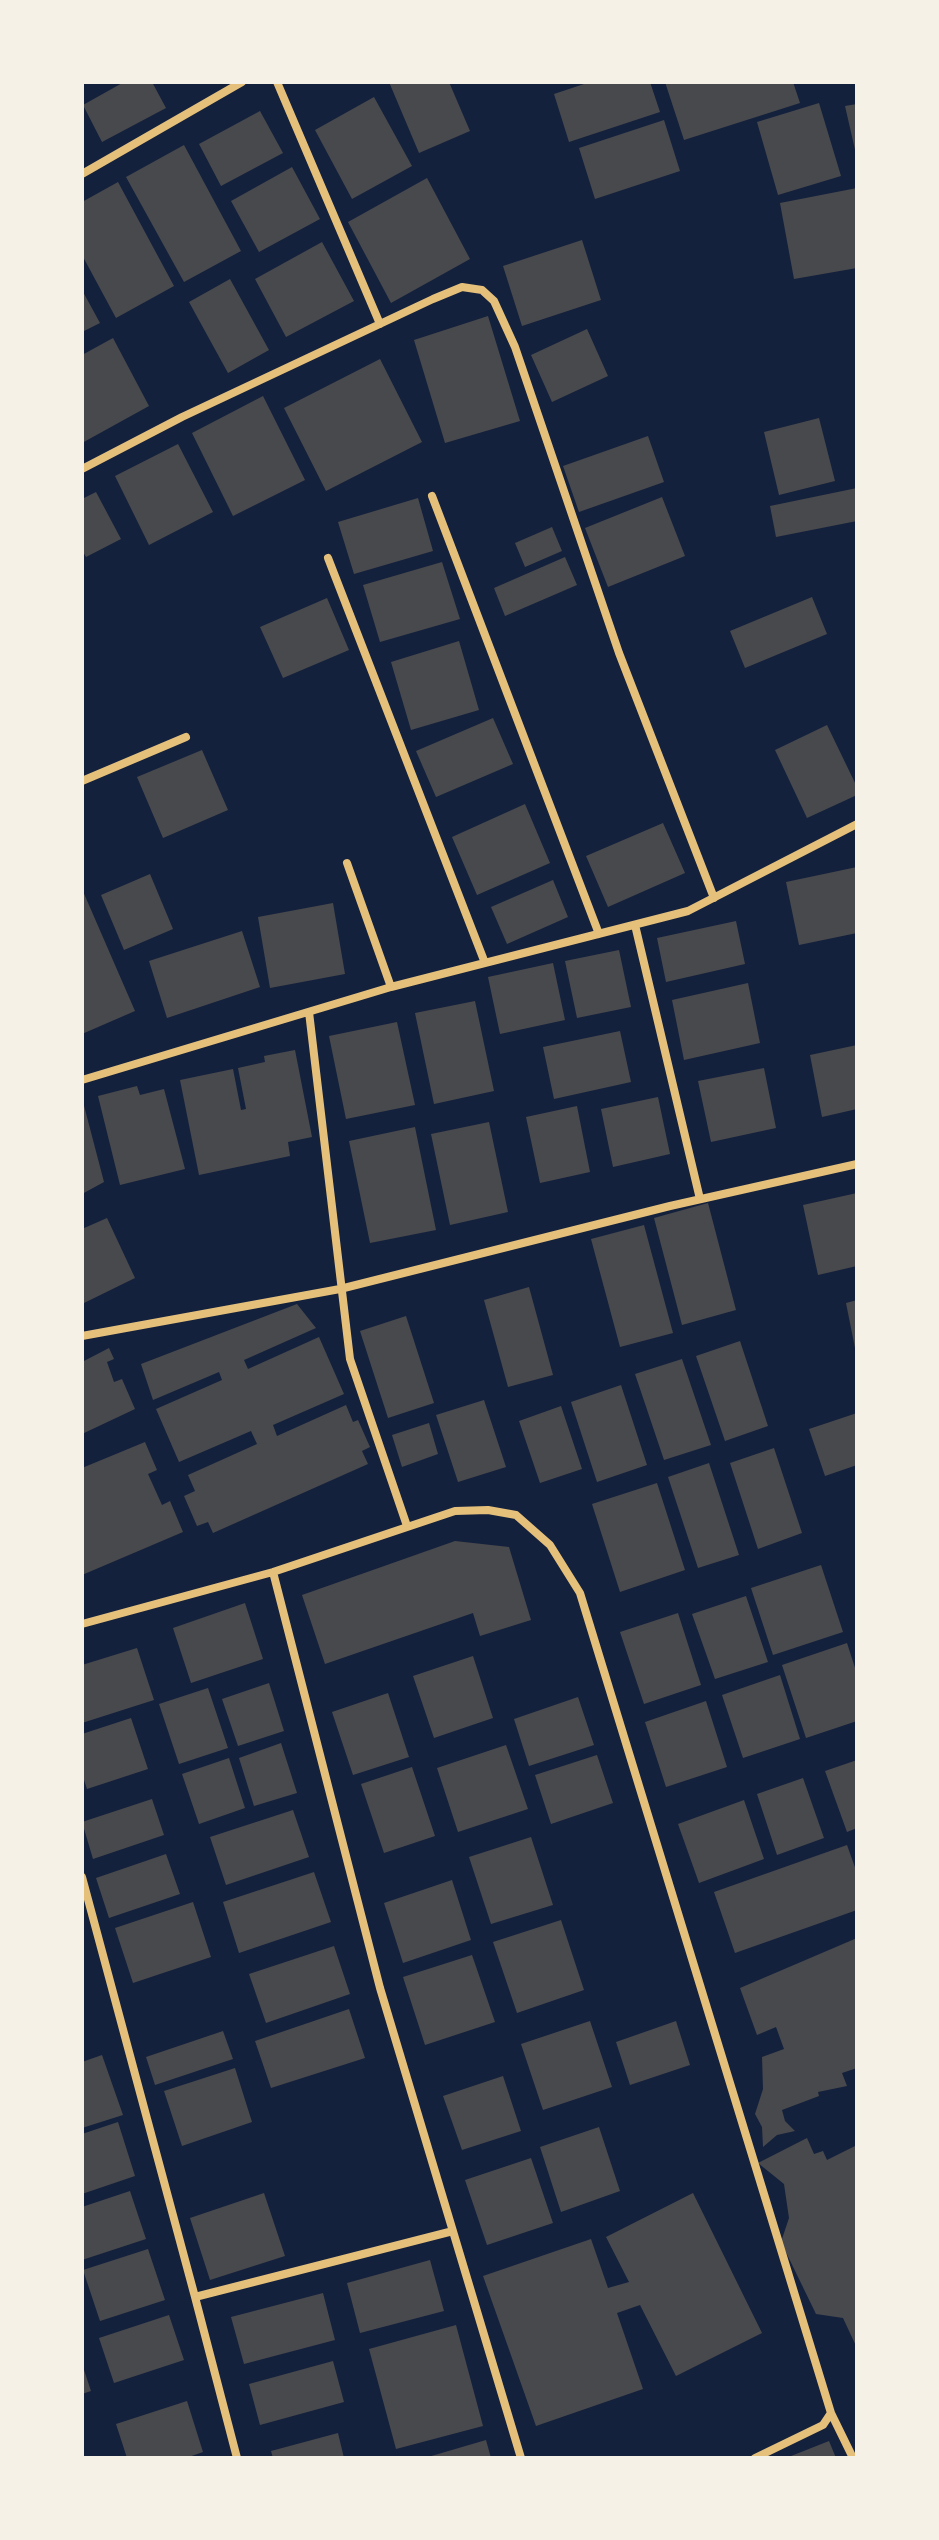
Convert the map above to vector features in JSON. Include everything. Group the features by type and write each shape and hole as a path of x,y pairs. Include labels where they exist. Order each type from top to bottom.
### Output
{"street":[{"path":"82,174 242,82"},
{"path":"277,82 380,324"},
{"path":"82,469 462,287 482,290 494,301 515,347 619,653 714,898"},
{"path":"432,496 599,934"},
{"path":"328,558 485,963"},
{"path":"82,781 186,737"},
{"path":"82,1080 391,987 688,911 857,824"},
{"path":"347,863 391,987"},
{"path":"635,925 700,1199"},
{"path":"309,1012 350,1359 407,1526"},
{"path":"82,1336 340,1289 700,1199 857,1164"},
{"path":"82,1624 273,1572 455,1511 488,1510 516,1515 550,1545 580,1593 831,2413 853,2458"},
{"path":"273,1572 380,1988 521,2458"},
{"path":"82,1877 237,2458"},
{"path":"195,2297 453,2231"},
{"path":"755,2458 823,2425 831,2413"}],"building":[{"path":"124,82 152,82 166,108 102,142 83,105"},
{"path":"389,82 449,82 470,131 419,153"},
{"path":"590,82 650,82 660,112 569,142 554,94"},
{"path":"665,82 793,82 800,103 684,140"},
{"path":"374,97 412,166 352,199 315,130"},
{"path":"819,103 841,176 778,195 757,122"},
{"path":"857,104 857,154 856,154 845,106"},
{"path":"260,111 283,153 221,186 199,144"},
{"path":"664,120 680,171 595,199 579,148"},
{"path":"184,145 241,251 184,282 126,177"},
{"path":"292,167 320,219 259,252 231,201"},
{"path":"427,178 470,259 391,303 348,222"},
{"path":"118,182 174,286 116,318 82,255 82,202"},
{"path":"857,188 857,268 794,279 780,203"},
{"path":"582,240 601,300 522,326 503,266"},
{"path":"322,242 354,301 286,337 255,279"},
{"path":"230,279 269,350 228,373 189,302"},
{"path":"82,290 100,323 82,332"},
{"path":"488,316 520,421 445,443 414,340"},
{"path":"587,329 608,376 552,402 531,355"},
{"path":"113,338 149,406 82,443 82,355"},
{"path":"380,359 422,442 326,491 284,408"},
{"path":"263,396 305,480 233,516 192,433"},
{"path":"819,418 835,481 779,495 764,432"},
{"path":"648,436 664,482 579,512 563,466"},
{"path":"178,444 213,512 149,545 115,476"},
{"path":"857,488 857,521 776,537 770,506"},
{"path":"96,492 121,539 86,557 82,550 82,499"},
{"path":"662,497 685,556 608,587 585,528"},
{"path":"418,498 433,551 354,574 338,522"},
{"path":"552,527 562,551 525,567 515,543"},
{"path":"565,557 577,585 505,616 494,588"},
{"path":"442,562 460,619 380,642 363,585"},
{"path":"812,597 827,634 745,668 730,631"},
{"path":"327,598 349,650 283,678 260,627"},
{"path":"459,641 479,710 411,730 391,662"},
{"path":"493,718 513,764 436,797 416,751"},
{"path":"827,725 857,787 857,795 807,818 775,750"},
{"path":"202,750 228,810 163,838 137,777"},
{"path":"525,804 550,863 477,895 452,837"},
{"path":"663,823 685,873 608,907 586,856"},
{"path":"857,867 857,933 799,945 786,882"},
{"path":"150,874 173,929 124,950 101,895"},
{"path":"553,880 568,917 507,944 491,907"},
{"path":"82,889 135,1011 82,1034"},
{"path":"333,903 345,974 270,988 258,917"},
{"path":"736,921 745,964 666,982 657,938"},
{"path":"242,931 260,987 167,1018 149,961"},
{"path":"619,950 631,1007 577,1018 565,961"},
{"path":"553,963 565,1020 500,1034 488,977"},
{"path":"748,983 760,1043 684,1060 672,1000"},
{"path":"475,1001 494,1091 434,1104 415,1013"},
{"path":"397,1022 415,1105 346,1119 329,1036"},
{"path":"620,1031 631,1082 554,1099 543,1047"},
{"path":"857,1045 857,1109 822,1117 810,1055"},
{"path":"295,1050 312,1137 288,1142 290,1156 199,1175 180,1080 233,1069 241,1110 246,1109 238,1068 265,1062 264,1056"},
{"path":"764,1068 776,1128 711,1142 698,1081"},
{"path":"137,1086 140,1095 164,1089 185,1169 120,1185 98,1096"},
{"path":"658,1097 670,1154 613,1167 601,1109"},
{"path":"82,1098 104,1182 82,1194"},
{"path":"577,1106 590,1172 540,1183 526,1117"},
{"path":"489,1122 508,1212 450,1225 431,1134"},
{"path":"415,1127 436,1230 370,1243 349,1141"},
{"path":"857,1193 857,1266 818,1275 803,1205"},
{"path":"708,1203 736,1310 682,1325 654,1218"},
{"path":"107,1218 135,1278 82,1304 82,1229"},
{"path":"644,1225 673,1333 620,1347 591,1239"},
{"path":"529,1287 553,1375 508,1387 484,1300"},
{"path":"857,1300 857,1353 856,1353 846,1303"},
{"path":"297,1304 316,1328 244,1360 248,1369 319,1337 344,1394 273,1425 277,1436 346,1405 353,1422 358,1420 370,1447 362,1451 368,1464 213,1533 208,1522 197,1526 184,1496 195,1491 188,1475 257,1444 251,1431 179,1462 156,1409 222,1380 219,1372 153,1400 141,1364"},
{"path":"406,1316 434,1403 388,1418 360,1331"},
{"path":"740,1341 768,1426 725,1441 696,1356"},
{"path":"109,1348 114,1359 107,1362 114,1382 122,1379 135,1409 82,1434 82,1362"},
{"path":"682,1359 711,1445 664,1460 635,1374"},
{"path":"621,1385 647,1465 597,1482 571,1402"},
{"path":"484,1400 506,1467 458,1482 436,1415"},
{"path":"561,1406 582,1469 540,1483 519,1421"},
{"path":"857,1413 857,1465 825,1476 809,1429"},
{"path":"429,1423 438,1454 402,1467 392,1435"},
{"path":"145,1442 157,1470 148,1474 162,1505 170,1501 183,1532 82,1575 82,1468"},
{"path":"774,1448 802,1533 758,1549 730,1463"},
{"path":"709,1463 739,1555 698,1568 668,1477"},
{"path":"657,1483 685,1570 620,1592 592,1504"},
{"path":"455,1541 509,1547 531,1620 480,1636 473,1613 325,1664 302,1595"},
{"path":"821,1565 843,1632 773,1655 751,1588"},
{"path":"746,1596 768,1662 715,1679 692,1614"},
{"path":"245,1603 263,1659 191,1683 173,1628"},
{"path":"678,1613 701,1685 644,1704 620,1632"},
{"path":"847,1643 857,1674 857,1721 806,1738 782,1665"},
{"path":"137,1648 154,1700 82,1723 82,1665"},
{"path":"473,1656 493,1718 434,1738 413,1676"},
{"path":"780,1675 800,1739 743,1758 722,1695"},
{"path":"269,1683 284,1731 238,1746 222,1699"},
{"path":"208,1688 228,1748 179,1764 159,1704"},
{"path":"388,1693 409,1757 353,1775 332,1712"},
{"path":"578,1697 594,1745 529,1766 514,1719"},
{"path":"706,1701 727,1767 666,1787 645,1722"},
{"path":"131,1718 148,1769 87,1789 82,1774 82,1734"},
{"path":"281,1743 297,1793 254,1806 239,1758"},
{"path":"506,1745 528,1809 458,1832 437,1768"},
{"path":"597,1755 613,1803 551,1824 535,1775"},
{"path":"229,1758 245,1808 199,1824 182,1774"},
{"path":"857,1760 857,1828 847,1832 825,1771"},
{"path":"412,1767 435,1836 384,1853 361,1784"},
{"path":"803,1778 824,1838 777,1855 757,1794"},
{"path":"152,1799 164,1835 93,1859 82,1822"},
{"path":"744,1800 764,1859 699,1883 678,1824"},
{"path":"293,1810 309,1857 226,1885 210,1837"},
{"path":"531,1837 553,1905 491,1924 469,1857"},
{"path":"847,1845 857,1873 857,1910 735,1953 714,1892"},
{"path":"166,1854 180,1894 109,1918 96,1878"},
{"path":"314,1872 331,1922 239,1953 223,1902"},
{"path":"452,1880 471,1940 403,1963 384,1903"},
{"path":"193,1902 211,1957 133,1983 115,1928"},
{"path":"561,1920 584,1990 517,2013 493,1942"},
{"path":"857,1938 857,2068 842,2073 847,2086 818,2092 819,2096 782,2110 785,2121 795,2131 777,2135 763,2147 762,2127 755,2114 763,2089 762,2057 784,2049 776,2027 757,2035 740,1988"},
{"path":"334,1946 350,1994 266,2023 249,1974"},
{"path":"472,1955 495,2022 425,2045 403,1977"},
{"path":"349,2009 365,2058 271,2088 255,2041"},
{"path":"590,2021 612,2087 543,2110 521,2044"},
{"path":"676,2021 690,2065 630,2085 616,2042"},
{"path":"223,2031 233,2059 155,2085 146,2057"},
{"path":"102,2055 123,2115 82,2128 82,2062"},
{"path":"235,2068 252,2122 182,2146 164,2091"},
{"path":"503,2076 521,2131 462,2150 443,2096"},
{"path":"118,2122 135,2176 82,2194 82,2134"},
{"path":"599,2127 620,2191 561,2212 540,2147"},
{"path":"807,2138 814,2154 823,2151 827,2160 857,2145 857,2348 843,2318 816,2314 781,2242 789,2218 784,2184 758,2163"},
{"path":"531,2158 553,2223 487,2245 465,2180"},
{"path":"130,2191 146,2239 82,2260 82,2207"},
{"path":"264,2193 285,2256 210,2280 190,2218"},
{"path":"693,2193 762,2333 676,2376 640,2305 617,2313 643,2389 536,2426 483,2276 591,2239 608,2288 629,2282 606,2237"},
{"path":"148,2249 165,2300 100,2321 83,2270"},
{"path":"430,2260 444,2311 360,2333 347,2283"},
{"path":"323,2293 335,2340 244,2364 231,2317"},
{"path":"169,2315 184,2360 114,2383 99,2338"},
{"path":"456,2325 483,2426 396,2449 369,2349"},
{"path":"333,2361 344,2402 260,2425 249,2384"},
{"path":"82,2364 91,2391 82,2394"},
{"path":"187,2401 203,2452 186,2458 127,2458 116,2424"},
{"path":"338,2433 344,2458 273,2458 271,2451"},
{"path":"486,2440 491,2458 428,2458 428,2457"},
{"path":"829,2441 836,2458 786,2458"}]}
